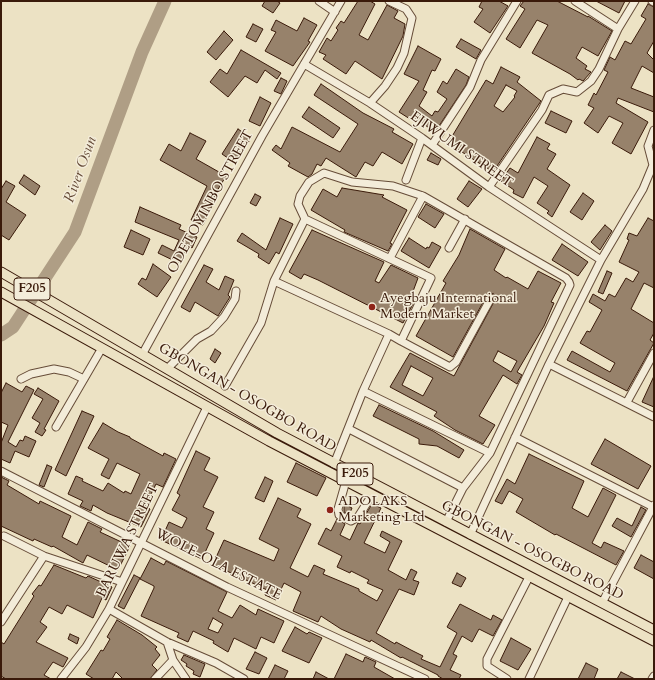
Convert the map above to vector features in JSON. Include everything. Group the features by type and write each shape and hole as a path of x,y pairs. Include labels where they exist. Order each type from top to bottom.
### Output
{"main road":[{"name":"GBONGAN - OSOGBO ROAD","path":"1,272 277,433 654,630"},
{"name":"GBONGAN - OSOGBO ROAD","path":"1,292 52,322 102,348 207,407 372,495 654,641"}],"street":[{"path":"319,1 335,12"},
{"name":"ODETOYINBO STREET","path":"142,353 262,136 341,1"},
{"path":"370,103 385,86 404,53 412,18 406,9 389,1"},
{"path":"432,145 470,86 481,60 517,1"},
{"path":"575,1 618,29"},
{"path":"489,188 542,110 549,96 563,89 577,92 591,81 599,69 618,29 635,1"},
{"name":"EJIWUMI STREET","path":"304,64 370,103 432,145 489,188 601,260"},
{"path":"470,535 549,364 601,260 643,189 653,166 653,158 648,146 654,130"},
{"path":"406,180 422,138"},
{"path":"401,341 431,278 305,219 298,204 300,196 309,182 324,173 352,182 393,186 423,196 566,278 570,285 490,453 463,488 446,522"},
{"path":"390,258 423,196"},
{"path":"225,386 261,323 274,281 305,219"},
{"path":"449,248 465,219"},
{"path":"274,281 389,334 450,367 456,362 492,298"},
{"path":"167,369 198,339 211,331 224,317 235,299 236,291"},
{"path":"334,464 363,391 389,334"},
{"path":"56,427 102,348"},
{"path":"627,402 654,353"},
{"path":"549,364 627,402 654,417"},
{"path":"21,379 32,374 54,369 69,372 84,380"},
{"path":"363,391 490,453"},
{"name":"BARUWA STREET","path":"61,679 86,647 109,610 207,407"},
{"path":"349,429 463,488"},
{"path":"515,437 654,506 602,603"},
{"name":"WOLE-OLA ESTATE","path":"1,471 143,542 227,587 425,679"},
{"path":"346,481 338,509 339,515 351,521 358,517 372,495"},
{"path":"4,536 44,556 122,582"},
{"path":"1,622 44,556"},
{"path":"507,679 487,666 487,659 529,577"},
{"path":"529,679 568,597"},
{"path":"109,610 167,642 216,664 244,679"},
{"path":"167,642 173,660 186,679"},
{"path":"155,679 173,660"}],"building":[{"path":"265,1 277,1 280,3 273,13 262,6"},
{"path":"358,1 370,1 375,4 359,35 368,40 387,5 398,11 394,18 405,24 403,36 382,79 355,61 346,74 323,59 326,55 319,52 327,38 331,41 338,30 336,28 341,21 344,23"},
{"path":"482,1 499,1 508,6 490,33 474,22 483,9 479,7"},
{"path":"524,1 557,1 588,16 612,31 598,56 582,47 576,58 587,66 585,69 591,72 583,81 578,80 532,53 548,25 537,20 520,48 506,39 525,9 520,6"},
{"path":"596,1 625,1 619,13"},
{"path":"648,4 654,7 654,41 647,53 654,60 654,73 642,66 631,88 654,97 654,112 618,98 616,103 648,122 631,154 612,143 623,123 609,116 598,133 584,123 594,108 588,105 594,93 596,95 608,72 604,70 610,57 615,60 625,41 631,44 646,19 641,16"},
{"path":"304,18 317,25 308,41 310,42 293,66 265,51 276,32 271,30 276,20 297,31"},
{"path":"253,24 263,29 256,42 246,37"},
{"path":"224,31 233,40 216,60 207,52"},
{"path":"461,39 481,50 476,59 456,47"},
{"path":"418,46 441,59 435,71 432,70 423,90 427,92 419,106 432,116 435,111 438,112 447,99 437,92 443,81 447,84 456,69 469,77 466,85 435,132 412,116 410,119 399,112 419,81 404,74"},
{"path":"241,50 281,73 277,79 265,70 257,83 245,76 228,97 210,82 220,69 227,74"},
{"path":"501,67 520,77 517,82 541,101 493,172 448,143 486,80 493,84","holes":["506,85 517,91 514,96 515,97 503,112 494,106"]},
{"path":"281,78 287,81 281,94 274,91"},
{"path":"321,84 363,113 394,129 392,132 413,144 402,164 382,152 373,166 365,162 356,177 326,158 321,166 317,164 312,174 308,177 288,166 290,163 272,150 276,145 281,149 292,127 340,152 358,124 314,95"},
{"path":"260,97 271,103 260,126 249,121"},
{"path":"309,107 340,128 333,138 302,117"},
{"path":"551,111 572,121 566,133 545,123"},
{"path":"238,129 251,138 235,163 222,154"},
{"path":"190,133 206,141 196,159 226,176 214,196 216,197 203,225 191,220 207,186 160,160 169,144 181,151"},
{"path":"537,137 550,144 547,149 556,154 547,169 570,185 552,217 547,213 549,211 537,203 548,186 534,177 523,198 513,193 514,190 501,181 510,168 518,173"},
{"path":"431,153 441,159 438,165 427,160"},
{"path":"24,175 40,186 35,195 19,183"},
{"path":"6,181 15,186 6,202 26,215 9,240 1,235 1,189"},
{"path":"469,181 482,189 468,207 457,199"},
{"path":"342,188 384,195 382,197 407,210 390,243 392,244 388,251 344,232 345,230 311,210 323,189 337,197"},
{"path":"583,193 594,201 582,220 570,212"},
{"path":"255,194 261,197 256,206 250,203"},
{"path":"426,204 444,214 435,228 418,217"},
{"path":"140,207 181,225 179,229 197,237 192,248 188,245 179,263 158,253 162,245 174,251 179,240 135,222"},
{"path":"280,218 293,224 279,254 276,252 269,264 258,257 259,254 237,241 242,233 266,250"},
{"path":"648,218 654,221 654,288 644,283 631,309 654,323 654,333 650,340 654,343 627,391 567,360 572,351 610,372 615,363 580,343 587,331 590,332 602,310 589,302 593,294 605,301 609,294 615,297 626,278 633,282 639,272 619,262 629,240 627,239 629,233 637,236"},
{"path":"605,225 612,231 600,250 591,242"},
{"path":"470,229 505,249 494,270 506,278 507,277 528,289 538,271 561,283 551,302 554,303 544,326 517,372 522,375 517,384 503,375 479,416 495,425 483,444 455,430 434,416 437,412 390,387 410,353 454,376 495,300 494,294 490,293 487,295 453,357 416,336 446,283 443,281 459,255","holes":["498,351 517,361 511,372 493,361","411,366 433,378 423,396 402,385"]},
{"path":"131,230 150,239 143,255 124,247"},
{"path":"312,230 384,262 375,281 379,283 391,265 418,278 409,302 413,304 403,323 318,280 304,274 301,279 289,272"},
{"path":"409,238 426,249 427,247 429,248 432,242 441,247 429,268 401,251"},
{"path":"562,244 588,262 578,276 552,260"},
{"path":"153,264 171,277 157,297 138,284 142,278 146,280"},
{"path":"204,265 213,269 206,282 219,290 225,276 234,280 228,295 230,297 218,316 195,302 190,312 181,307"},
{"path":"607,271 612,273 603,294 598,292"},
{"path":"215,349 221,353 215,363 210,359"},
{"path":"654,376 654,407 642,402"},
{"path":"6,383 22,392 26,386 34,390 8,442 16,447 20,440 23,441 25,436 36,441 29,457 15,451 10,463 1,459 1,443 8,425 1,422 1,393"},
{"path":"38,388 59,401 44,429 46,430 42,436 35,432 40,423 32,418 43,399 34,394"},
{"path":"379,405 433,431 464,450 459,458 437,446 419,444 419,439 373,416"},
{"path":"82,411 94,416 66,476 55,470"},
{"path":"103,423 163,456 164,453 176,459 163,487 156,484 145,506 150,509 141,527 107,513 93,505 91,511 80,506 83,501 68,494 76,476 83,479 82,481 103,491 108,483 124,493 125,491 131,494 140,474 117,463 109,479 101,475 109,459 88,448"},
{"path":"605,439 651,466 638,489 591,464"},
{"path":"196,451 210,458 204,470 218,477 203,507 214,512 206,529 214,533 202,559 161,540 169,522 182,528 187,518 172,510 180,495 177,493"},
{"path":"529,454 584,481 572,508 588,517 603,488 616,495 592,543 601,548 604,542 624,551 616,565 556,534 555,535 516,512 523,499 509,491 502,504 495,501 507,479 515,484"},
{"path":"296,463 326,478 317,496 287,482"},
{"path":"47,465 52,467 44,487 39,485"},
{"path":"1,477 9,481 7,485 39,504 40,501 71,516 62,537 77,545 88,522 102,529 100,532 130,546 118,570 87,555 83,563 53,546 52,547 34,539 33,541 1,526"},
{"path":"265,477 273,481 264,502 255,498"},
{"path":"278,498 301,509 297,517 311,524 290,568 308,577 314,565 325,570 323,574 359,589 359,591 377,601 383,590 367,583 369,580 351,571 350,573 337,567 342,556 318,544 326,528 331,531 337,519 345,524 340,535 350,540 358,523 360,524 372,504 381,508 364,543 385,553 390,542 380,536 382,531 402,541 388,570 406,580 411,569 417,572 413,580 419,582 414,595 399,589 376,633 395,644 396,642 423,656 421,659 440,667 457,633 447,627 460,604 491,620 493,615 502,620 493,636 479,629 472,642 462,636 453,654 457,656 450,670 461,675 459,679 443,679 402,657 401,658 371,640 370,642 341,629 321,616 318,622 293,611 301,592 284,583 276,600 265,595 267,590 244,579 243,581 230,575 231,573 213,564 224,540 274,561 279,549 259,539"},
{"path":"344,504 352,508 349,515 344,512"},
{"path":"641,507 646,510 631,537 612,526 617,518 632,526"},
{"path":"641,555 654,562 654,579 634,568"},
{"path":"151,558 164,565 166,561 227,592 218,611 232,618 240,605 256,615 258,609 284,621 274,643 261,637 256,649 234,638 228,652 213,643 214,641 193,631 188,642 177,637 179,633 141,616 154,586 140,579","holes":["213,618 223,624 218,633 208,629"]},
{"path":"54,565 86,578 88,576 112,587 106,600 102,598 93,618 67,605 62,614 49,607 40,622 47,627 36,642 68,658 63,667 53,662 44,675 51,679 6,679 1,676 1,642 4,644 34,596 32,594 39,585 41,586"},
{"path":"457,573 466,578 461,587 452,583"},
{"path":"134,575 140,578 124,609 118,606"},
{"path":"117,620 142,635 157,647 155,649 160,655 152,665 157,670 150,679 123,679 116,672 112,679 94,679 86,674 101,650 103,651 110,639 107,637"},
{"path":"295,627 307,634 309,632 322,638 309,663 282,651"},
{"path":"70,634 79,638 77,644 68,639"},
{"path":"511,638 531,649 518,670 500,661"},
{"path":"255,652 267,658 259,674 246,669"},
{"path":"346,654 363,662 365,657 376,662 374,667 395,679 334,679"},
{"path":"184,655 205,664 200,677 193,674 194,671 186,666 187,664 181,660"},
{"path":"586,663 598,669 594,679 578,679"},
{"path":"275,665 288,671 284,679 268,679"},
{"path":"316,672 329,679 313,679"},
{"path":"621,672 635,679 617,679"}],"waterway":[{"name":"River Osun","path":"1,335 13,327 75,232 142,52 165,1"}],"place":[{"name":"Ayegbaju International Modern Market","path":"372,307"},
{"name":"ADOLAKS Marketing Ltd","path":"330,510"}]}
